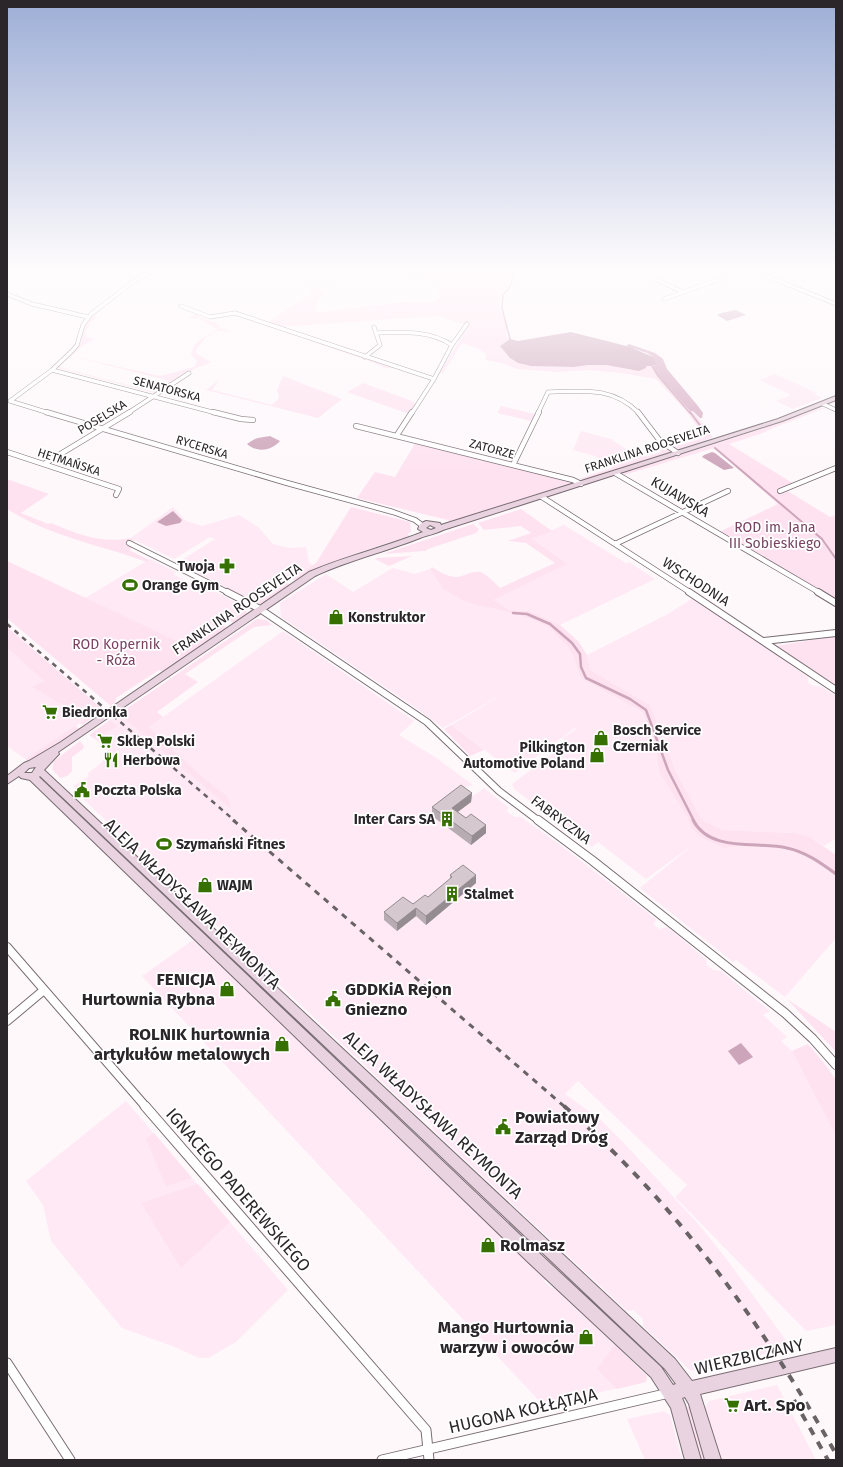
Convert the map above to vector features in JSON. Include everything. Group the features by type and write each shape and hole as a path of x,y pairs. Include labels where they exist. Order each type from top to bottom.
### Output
{"street":[{"path":"10,400 52,370 76,347 79,336"},
{"path":"304,336 434,380"},
{"path":"365,357 380,345 378,336"},
{"path":"437,336 452,346"},
{"path":"397,435 434,380 458,336"},
{"name":"SENATORSKA","path":"52,370 241,419 253,420"},
{"name":"POSELSKA","path":"44,464 104,428 189,373"},
{"path":"513,465 548,392 598,392 621,398 630,404 643,417 659,440 678,453"},
{"name":"FRANKLINA ROOSEVELTA","path":"7,781 36,770 64,744 260,609 321,570 344,560 396,544 430,527 465,522 800,413 836,398"},
{"name":"RYCERSKA","path":"10,400 300,487 393,512 430,527"},
{"path":"823,404 836,410"},
{"name":"ZATORZE","path":"356,426 573,480 581,484"},
{"name":"HETMAŃSKA","path":"7,452 119,489 116,495"},
{"path":"780,491 836,468"},
{"name":"KUJAWSKA","path":"616,473 836,603"},
{"path":"615,544 728,491"},
{"name":"WSCHODNIA","path":"542,497 764,641 836,690"},
{"name":"FABRYCZNA","path":"129,543 260,609 427,722 499,791 594,861 785,1013 813,1039 836,1065"},
{"path":"764,641 836,633"},
{"name":"FRANKLINA ROOSEVELTA","path":"7,784 36,770 64,744"},
{"name":"ALEJA WŁADYSŁAWA REYMONTA","path":"36,770 670,1364 696,1401 713,1460"},
{"name":"ALEJA WŁADYSŁAWA REYMONTA","path":"36,770 522,1246 656,1372 678,1405 692,1460"},
{"name":"IGNACEGO PADEREWSKIEGO","path":"7,947 426,1430 428,1455"},
{"path":"7,1021 44,990"},
{"name":"WIERZBICZANY","path":"671,1393 836,1355"},
{"path":"7,1363 70,1460"},
{"name":"HUGONA KOŁŁĄTAJA","path":"382,1460 428,1455 453,1443 530,1427 671,1393"}],"shaded area":[{"path":"545,336 589,336 630,347 653,357 656,364 646,366 646,368 639,371 606,365 574,367 531,366 518,363 510,358 500,346 510,339 518,341"},
{"path":"629,344 655,353 663,359 667,369 703,413 702,418 700,418 693,411 690,411 658,376 652,366 654,366 653,357 647,353 626,346"},
{"path":"775,374 817,393 814,394 822,398 793,409 776,401 791,395 759,380"},
{"path":"581,431 611,439 624,448 648,457 612,468 595,456 573,450"},
{"path":"270,436 280,441 268,449 259,450 247,444 255,439"},
{"path":"712,452 734,468 724,470 702,457"},
{"path":"173,507 186,521 202,526 239,515 258,527 273,544 290,548 306,547 309,563 313,565 262,600 252,600 177,563 215,539 210,537 174,559 131,538"},
{"path":"173,511 182,520 180,523 166,526 157,522"},
{"path":"564,525 626,563 629,562 655,579 560,625 529,611 509,610 492,600 566,564 531,539"},
{"path":"150,559 176,572 173,574 198,588 203,585 246,608 246,610 233,618 230,617 188,646 85,598"},
{"path":"393,568 415,574 430,569 443,589 479,606 532,619 550,628 560,637 573,655 580,676 586,681 643,712 656,748 659,772 687,817 691,828 702,838 724,848 765,844 788,846 816,858 836,877 836,938 785,997 736,960 733,962 640,888 694,844 646,879 598,842 592,847 514,789 512,784 568,742 562,738 575,730 576,727 515,773 451,725 514,688 443,728 281,617 280,603 326,574 353,592"},
{"path":"693,598 808,677 808,682 810,684 822,687 836,696 836,838 824,846 810,837 795,833 721,830 702,820 676,772 650,705 590,670 587,655 668,614"},
{"path":"283,631 414,721 399,735 435,757 473,785 461,788 473,796 484,788 508,807 507,812 515,817 521,817 563,847 656,919 654,925 660,929 667,927 706,959 707,965 713,970 721,971 770,1011 763,1015 787,1037 781,1041 792,1051 836,1136 836,1326 806,1331 675,1197 687,1185 578,1081 565,1094 601,1120 701,1227 791,1347 700,1371 690,1370 643,1326 643,1319 633,1310 627,1311 433,1130 432,1125 424,1117 419,1117 79,795 81,794 73,786 89,776 87,774 112,754 95,739 117,726 110,720 121,712 230,808 228,797 204,778 149,727"},
{"path":"7,648 44,681 33,687 86,719 25,759 7,746"},
{"path":"193,940 546,1278 544,1281 552,1288 554,1286 647,1376 646,1382 543,1405 142,976"},
{"path":"741,1043 753,1057 739,1065 728,1051"},
{"path":"126,1101 288,1290 236,1342 208,1358 199,1358 175,1347 122,1328 51,1241 43,1205 26,1181"},
{"path":"777,1385 816,1460 720,1460 705,1407 709,1401"},
{"path":"664,1411 670,1415 682,1460 645,1460 627,1419"}],"green space":[{"path":"82,336 95,339 82,346 71,356 160,376 194,367 197,362 191,354 195,344 207,336 196,350 196,353 211,362 187,372 155,393 58,368 81,342","holes":["71,356 170,381 157,391 151,391 62,368 60,366"]},
{"path":"296,336 302,336 428,379 394,368 385,368 369,361"},
{"path":"462,336 506,336 509,340 504,342 510,358 518,363 531,366 574,367 606,365 632,370 648,365 652,366 658,376 690,411 693,411 713,437 681,450 674,447 703,438 704,436 686,411 656,379 621,373 589,370 557,372 517,369 502,363 485,360 486,354 479,349 462,343 443,373 440,373"},
{"path":"283,376 342,399 318,418 206,390 219,380 212,390 272,405 278,398 277,390"},
{"path":"363,383 412,401 415,404 409,414 347,392"},
{"path":"501,406 535,414 531,421 497,413"},
{"name":"ROD im. Jana III Sobieskiego","path":"825,408 763,433 729,444 794,484 776,490 781,493 786,490 830,517 834,515 836,522 836,600 719,532 778,504 714,448 624,475 623,472"},
{"path":"416,442 573,481 574,484 450,523 448,520 357,498 375,472 395,477"},
{"path":"669,449 672,451 670,453 585,480 579,479 661,452 660,450"},
{"path":"7,479 49,494 21,513 48,524 51,523 90,537 110,540 131,538 135,540 128,544 133,547 129,550 149,560 147,562 57,533 7,509"},
{"path":"351,507 410,522 411,532 407,534 410,536 337,561 310,573 297,581 292,579 316,563"},
{"path":"521,509 552,531 532,539 567,564 493,600 509,610 529,611 560,625 579,642 587,655 590,670 650,705 676,772 702,820 722,830 795,833 810,837 836,855 836,877 816,858 788,846 765,844 724,848 702,838 691,828 687,817 659,772 656,748 643,712 586,681 580,676 573,655 567,646 550,628 532,619 465,601 443,589 430,569 432,567 452,577 472,572 480,572 500,588 555,563 526,543 508,541 531,533 521,526 484,530 478,523"},
{"path":"473,524 479,529 476,533 425,551 383,554"},
{"path":"412,556 389,566 375,559 377,558"},
{"name":"ROD Kopernik - Róża","path":"7,561 188,646 231,617 234,618 246,610 247,614 233,623 230,621 223,625 227,628 163,672 159,670 116,698 115,703 111,706 7,618"},
{"path":"287,583 291,585 265,603 259,604 227,590 227,587 246,597 258,600 263,599"},
{"path":"257,619 266,620 272,625 254,627 185,674 198,682 157,712 163,717 149,727 204,778 228,797 231,809 119,714"},
{"path":"7,627 104,710 82,725 80,723 86,719 32,687 44,681 7,648"},
{"path":"836,636 836,686 776,646"},
{"path":"110,720 118,726 95,739 89,735"},
{"path":"451,725 484,750 470,756 444,729"},
{"path":"75,726 80,729 32,761 25,759"},
{"path":"80,741 84,746 83,749 72,757 72,771 67,776 60,778 52,769 54,761"},
{"path":"101,834 205,933 199,930 100,836"},
{"path":"787,999 836,1032 836,1052"},
{"path":"808,1044 836,1080 836,1136 792,1051"},
{"path":"348,1068 407,1124 406,1126 347,1071 346,1069"},
{"path":"154,1133 192,1178 166,1186 146,1139"},
{"path":"423,1140 533,1244 530,1244 423,1143"},
{"path":"198,1184 230,1222 181,1268 141,1203"},
{"path":"547,1257 665,1367 665,1372 547,1261 545,1258"},
{"path":"615,1345 647,1376 646,1382 617,1389 597,1369"},
{"path":"687,1407 692,1409 706,1460 699,1460 686,1410"}],"building":[{"path":"461,785 472,793 452,808 466,818 471,814 486,825 472,836 432,807"},
{"path":"463,865 476,875 426,916 416,908 397,923 384,912 403,897 413,904 425,895 428,897 452,877 450,875"}],"waterway":[{"path":"652,366 658,376 690,413"},
{"path":"690,412 705,432"},
{"path":"715,448 822,539 836,559"},
{"path":"513,613 527,614 550,624 572,643 580,654 581,667 586,678 630,699 646,710 668,770 694,821"},
{"path":"693,820 701,830 722,842 787,848 801,852 813,858 836,874"}],"railway":[{"path":"7,624 235,821"},
{"path":"233,820 565,1107"},
{"path":"564,1106 605,1144 644,1184 715,1268 779,1359 836,1454"},
{"path":"794,1400 828,1460"}],"place":[{"name":"Twoja","path":"227,566"},
{"name":"Orange Gym","path":"130,585"},
{"name":"Konstruktor","path":"336,617"},
{"name":"Biedronka","path":"50,712"},
{"name":"Bosch Service Czerniak","path":"601,738"},
{"name":"Sklep Polski","path":"105,741"},
{"name":"Pilkington Automotive Poland","path":"597,755"},
{"name":"Herbowa","path":"111,760"},
{"name":"Poczta Polska","path":"82,790"},
{"name":"Inter Cars SA","path":"447,819"},
{"name":"Szymański Fitnes","path":"164,844"},
{"name":"WAJM","path":"205,885"},
{"name":"Stalmet","path":"452,894"},
{"name":"FENICJA Hurtownia Rybna","path":"227,989"},
{"name":"GDDKiA Rejon Gniezno","path":"333,999"},
{"name":"ROLNIK hurtownia artykułów metalowych","path":"282,1044"},
{"name":"Powiatowy Zarząd Dróg","path":"503,1127"},
{"name":"Rolmasz","path":"488,1245"},
{"name":"Mango Hurtownia warzyw i owoców","path":"586,1337"},
{"name":"Art. Spo","path":"732,1405"}]}
